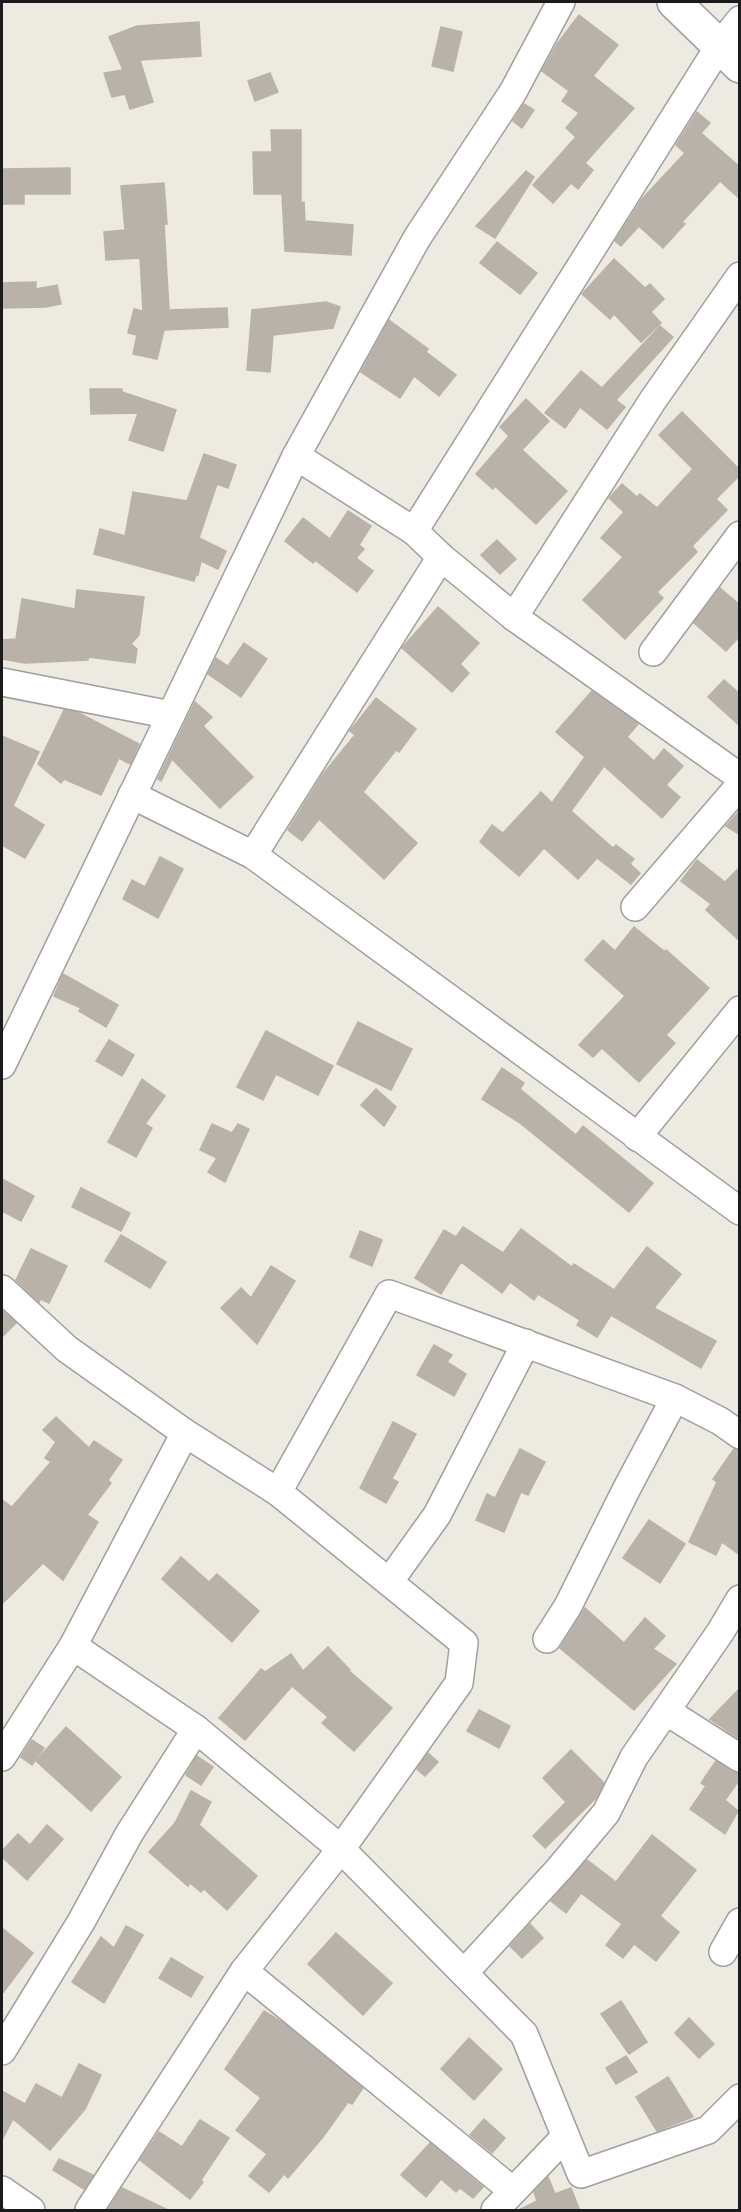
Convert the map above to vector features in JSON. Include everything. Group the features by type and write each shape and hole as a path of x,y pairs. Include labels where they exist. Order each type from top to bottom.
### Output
{"street":[{"path":"2,1065 296,456 417,237 513,92 561,2"},
{"path":"414,531 733,44 674,2"},
{"path":"514,617 652,400 740,276"},
{"path":"296,456 414,531 441,557 514,617 740,777"},
{"path":"653,652 740,536"},
{"path":"253,855 441,557"},
{"path":"2,682 171,715"},
{"path":"635,907 740,785"},
{"path":"132,795 253,855 740,1211"},
{"path":"637,1137 740,1011"},
{"path":"2,1288 67,1349 185,1433 278,1492 464,1643 459,1683 341,1849 244,1971 89,2211"},
{"path":"278,1492 389,1294 675,1398 720,1421 740,1435"},
{"path":"389,1582 436,1515 526,1343"},
{"path":"547,1639 568,1606 675,1398"},
{"path":"2,1757 73,1646 185,1433"},
{"path":"464,1973 559,1869 606,1813 634,1757 721,1631 740,1599"},
{"path":"73,1646 196,1728 341,1849 524,2034 581,2174 708,2130 740,2098"},
{"path":"666,1711 740,1758"},
{"path":"2,2051 81,1922 129,1834 196,1728"},
{"path":"723,1952 740,1922"},
{"path":"244,1971 513,2191"},
{"path":"495,2211 565,2137"},
{"path":"2,2190 31,2211"}],"building":[{"path":"579,15 618,45 593,76 634,108 585,163 593,170 578,189 571,183 553,203 533,185 576,137 566,128 579,113 562,101 569,91 542,71 557,44"},
{"path":"199,22 201,56 140,60 153,102 130,109 125,94 112,97 104,73 123,70 109,37 137,26"},
{"path":"441,27 462,32 453,71 432,66"},
{"path":"270,73 278,92 255,101 248,81"},
{"path":"524,104 534,110 522,128 513,121"},
{"path":"697,112 710,123 701,133 740,167 740,199 720,181 682,222 685,224 663,248 630,218 642,199 685,153 676,145"},
{"path":"271,130 301,130 301,203 304,202 305,221 353,225 351,255 285,251 282,194 254,194 253,152 272,152"},
{"path":"70,168 70,194 24,194 24,204 2,204 2,169"},
{"path":"526,171 534,177 495,238 476,226"},
{"path":"164,183 169,310 227,308 228,327 164,330 157,359 133,354 137,335 128,333 134,309 143,311 140,258 106,260 104,232 125,230 121,186"},
{"path":"629,219 638,227 621,246 615,241"},
{"path":"497,242 537,273 520,294 480,263"},
{"path":"614,259 645,288 650,284 664,299 651,312 661,323 641,342 614,314 610,319 582,294"},
{"path":"36,282 36,289 57,285 61,304 46,307 2,308 2,283"},
{"path":"326,302 340,307 333,328 273,335 270,372 247,370 252,310"},
{"path":"389,320 428,349 426,352 456,375 439,396 414,376 400,398 361,372"},
{"path":"660,326 673,337 616,400 625,407 607,429 580,407 565,428 545,413 581,371 602,388"},
{"path":"90,389 122,389 122,392 176,410 163,451 129,440 138,413 91,414"},
{"path":"526,399 549,421 522,450 567,491 536,524 495,486 493,489 476,474 509,436 500,427"},
{"path":"682,412 740,470 740,475 716,499 727,510 692,546 697,552 657,592 663,598 625,639 583,600 623,557 601,538 624,512 609,498 622,484 637,497 640,494 657,508 693,469 659,435"},
{"path":"204,454 236,465 228,488 217,484 199,538 226,551 218,569 201,561 194,581 94,554 100,529 125,536 133,492 187,501"},
{"path":"348,511 371,526 359,545 364,549 356,558 373,571 357,592 315,560 313,563 285,541 303,518 330,539"},
{"path":"497,540 516,559 500,574 481,555"},
{"path":"720,588 740,605 740,636 726,651 694,623"},
{"path":"77,590 144,597 139,635 131,644 137,649 135,663 88,657 88,660 25,663 3,659 2,640 16,639 22,599 75,609"},
{"path":"438,607 479,643 460,664 469,673 452,692 402,648"},
{"path":"244,643 267,659 241,697 208,674 216,658 228,666"},
{"path":"724,680 740,694 740,726 708,697"},
{"path":"592,691 638,724 627,737 654,761 664,749 683,766 666,785 680,797 662,818 604,766 571,811 613,848 616,845 634,859 630,864 640,873 631,884 597,858 578,879 544,848 519,876 480,842 492,825 503,833 541,792 552,803 585,757 556,732"},
{"path":"376,698 416,729 363,792 417,843 384,879 319,819 302,841 288,830 323,774 355,735 350,731"},
{"path":"195,702 212,717 203,726 253,777 220,808 172,759 161,781 158,779"},
{"path":"64,710 79,713 139,744 130,764 119,758 101,795 64,779 61,783 38,764"},
{"path":"2,736 39,752 13,806 44,825 25,858 2,845"},
{"path":"740,810 740,835 726,826"},
{"path":"160,857 183,869 158,918 123,899 132,880 145,887"},
{"path":"697,860 725,882 740,867 740,941 706,910 711,904 681,881"},
{"path":"634,927 665,952 666,950 709,988 666,1035 675,1043 639,1082 602,1048 593,1057 579,1045 625,996 585,960 603,940 615,951"},
{"path":"63,974 118,1005 106,1027 79,1011 81,1008 54,996"},
{"path":"358,1022 412,1049 391,1090 337,1064"},
{"path":"266,1031 333,1066 318,1095 276,1074 263,1100 237,1087"},
{"path":"109,1040 134,1055 122,1076 96,1061"},
{"path":"502,1068 524,1083 520,1089 576,1135 583,1126 653,1183 629,1212 520,1123 482,1099"},
{"path":"142,1079 165,1096 145,1124 152,1128 136,1157 108,1142"},
{"path":"376,1089 396,1107 384,1126 361,1105"},
{"path":"212,1124 232,1133 238,1124 249,1129 225,1182 208,1172 217,1158 200,1150"},
{"path":"2,1179 34,1196 21,1221 2,1211"},
{"path":"81,1188 130,1213 121,1231 72,1207"},
{"path":"463,1227 503,1253 521,1229 572,1267 574,1264 614,1290 647,1247 681,1274 654,1308 716,1341 701,1368 611,1315 597,1337 577,1325 580,1320 538,1294 534,1300 510,1282 502,1293 461,1262 441,1294 415,1278 444,1230 456,1237"},
{"path":"360,1231 382,1240 372,1266 350,1257"},
{"path":"121,1235 166,1262 150,1288 105,1261"},
{"path":"31,1249 67,1266 49,1303 41,1299 39,1302 16,1280"},
{"path":"271,1266 295,1281 257,1344 221,1308 241,1288 251,1298"},
{"path":"2,1310 16,1323 2,1337"},
{"path":"434,1345 452,1355 447,1362 466,1374 454,1396 417,1375"},
{"path":"56,1417 89,1448 94,1441 122,1460 108,1480 111,1483 87,1515 98,1522 63,1580 43,1563 2,1604 2,1500 12,1507 51,1462 45,1458 56,1442 43,1430"},
{"path":"393,1422 416,1434 392,1479 398,1482 386,1503 360,1488"},
{"path":"520,1449 545,1462 528,1495 521,1492 504,1532 476,1520 487,1494 495,1498"},
{"path":"734,1449 740,1451 740,1555 722,1542 716,1555 689,1542 717,1482 713,1479"},
{"path":"649,1520 685,1544 660,1583 623,1558"},
{"path":"181,1557 209,1582 217,1574 259,1611 232,1642 162,1579"},
{"path":"585,1608 624,1643 645,1618 665,1636 653,1649 676,1664 634,1710 560,1648"},
{"path":"328,1647 349,1671 392,1708 354,1751 322,1723 328,1717 292,1686 245,1740 219,1718 261,1669 265,1672 291,1654 303,1671"},
{"path":"740,1688 740,1739 710,1719"},
{"path":"479,1710 510,1726 499,1748 467,1731"},
{"path":"66,1727 121,1777 91,1811 36,1761"},
{"path":"32,1740 44,1748 32,1765 21,1757"},
{"path":"571,1750 604,1783 596,1798 545,1848 533,1836 566,1802 543,1778"},
{"path":"428,1753 438,1762 425,1776 417,1769"},
{"path":"197,1756 213,1767 201,1785 186,1775"},
{"path":"716,1761 740,1774 740,1779 725,1800 738,1811 725,1834 690,1809 706,1786 701,1783"},
{"path":"191,1791 211,1802 199,1825 257,1876 227,1910 204,1889 201,1892 190,1883 188,1886 149,1852 175,1823"},
{"path":"47,1825 63,1839 27,1880 2,1857 2,1851 18,1834 30,1845"},
{"path":"652,1835 696,1870 660,1916 679,1932 656,1961 634,1944 623,1958 606,1945 622,1924 581,1893 566,1913 551,1901 587,1860 616,1882"},
{"path":"530,1924 543,1938 522,1958 510,1946"},
{"path":"126,1926 143,1935 104,2003 72,1982 101,1937 114,1948"},
{"path":"2,1928 33,1953 2,1994"},
{"path":"336,1933 392,1983 363,2015 308,1964"},
{"path":"171,1958 203,1977 191,1997 159,1978"},
{"path":"621,2001 647,2042 629,2054 601,2014"},
{"path":"264,2011 282,2022 363,2088 352,2104 348,2102 323,2137 288,2178 284,2174 269,2192 249,2176 267,2154 236,2130 261,2098 225,2069"},
{"path":"689,2018 714,2044 699,2058 675,2033"},
{"path":"469,2038 502,2069 474,2100 441,2069"},
{"path":"626,2056 637,2072 616,2084 606,2068"},
{"path":"79,2064 101,2075 85,2109 50,2150 13,2119 2,2140 2,2091 25,2104 36,2084 62,2098"},
{"path":"668,2077 693,2117 657,2131 636,2097"},
{"path":"484,2119 505,2138 492,2153 470,2135"},
{"path":"200,2120 229,2138 190,2199 140,2160 159,2132 182,2147"},
{"path":"430,2143 483,2187 473,2198 460,2188 456,2192 441,2179 426,2197 401,2175"},
{"path":"59,2159 93,2175 84,2189 53,2170"},
{"path":"548,2177 555,2194 571,2188 580,2211 517,2211 537,2201 534,2192"},
{"path":"122,2188 170,2211 107,2211"}]}
